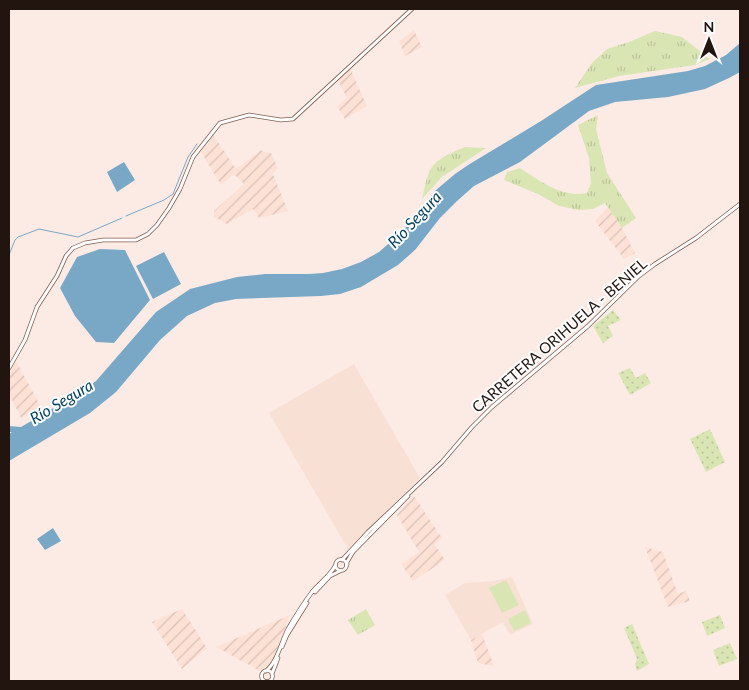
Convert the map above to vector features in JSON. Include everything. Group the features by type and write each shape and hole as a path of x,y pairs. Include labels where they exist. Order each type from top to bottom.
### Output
{"main road":[{"path":"9,368 25,340 37,307 57,276 66,256 74,248 85,243 102,240 136,240 148,234 157,225 180,189 193,156 220,123 249,115 281,120 293,119 412,9"},
{"name":"CARRETERA ORIHUELA - BENIEL","path":"342,560 368,532 442,462 492,407 588,326 639,276 696,238 740,204"},
{"name":"CARRETERA ORIHUELA - BENIEL","path":"347,565 353,552 428,475"},
{"path":"342,560 347,565 345,570 330,576 306,604 287,636 270,681 264,680 262,674 272,665 282,640 312,592 334,570 337,561 342,560"},
{"path":"336,566 340,571"},
{"path":"266,670 272,674"}],"shaded area":[{"path":"414,30 422,47 405,56 399,41"},
{"path":"350,68 367,106 345,119 337,106 347,98 338,80"},
{"path":"214,136 236,169 261,150 265,153 271,153 278,168 273,174 288,211 259,218 253,209 227,224 214,217 214,211 244,184 234,174 221,185 201,152"},
{"path":"608,207 635,253 624,259 595,221"},
{"path":"16,361 41,407 21,418 9,394 9,372"},
{"path":"354,364 420,478 348,549 269,413"},
{"path":"414,496 442,538 435,545 445,560 413,581 401,564 419,552 397,515"},
{"path":"645,547 663,552 678,594 686,591 690,601 668,607"},
{"path":"512,577 533,624 510,635 503,622 471,640 445,595 465,583 494,581"},
{"path":"182,609 207,648 182,669 152,622"},
{"path":"290,615 274,658 260,671 216,647"},
{"path":"482,634 494,666 478,663 471,640"}],"green space":[{"path":"655,31 682,37 710,59 695,65 619,76 575,88 592,63 607,49"},
{"path":"598,115 596,129 607,173 636,218 622,228 605,203 593,209 579,210 559,206 538,194 504,180 507,172 520,168 543,183 560,191 578,194 587,193 591,183 589,158 578,125"},
{"path":"465,147 486,148 442,177 422,199 430,169 443,157"},
{"path":"613,310 621,320 608,326 613,336 603,343 593,326"},
{"path":"630,368 636,378 645,373 651,383 630,395 618,373"},
{"path":"710,429 725,462 706,472 690,439"},
{"path":"506,580 519,605 502,613 489,588"},
{"path":"366,609 375,625 358,635 348,620"},
{"path":"525,610 531,623 514,631 508,619"},
{"path":"720,615 725,628 707,636 702,622"},
{"path":"632,624 649,664 637,671 635,664 637,659 624,628"},
{"path":"730,643 737,659 719,666 713,650"}],"water":[{"name":"Río Segura","path":"740,43 740,72 705,89 668,97 615,102 589,111 520,162 474,186 440,218 415,250 398,265 361,287 340,294 321,296 236,299 215,303 187,316 160,340 116,392 90,413 9,461 9,434 12,432 9,432 9,426 21,427 96,381 156,312 190,289 237,277 265,274 323,273 361,262 379,252 402,232 436,190 455,174 596,85 688,71 705,66 726,55"},
{"path":"124,162 135,180 117,192 107,172"},
{"path":"100,249 125,250 150,300 114,343 96,342 75,316 60,288 77,257"},
{"path":"164,252 181,284 153,299 136,266"},
{"path":"53,528 61,541 45,550 37,539"}],"waterway":[{"path":"126,216 164,200 173,194 188,157 197,144"},
{"path":"9,255 18,237 39,229 78,237 122,218"}]}
